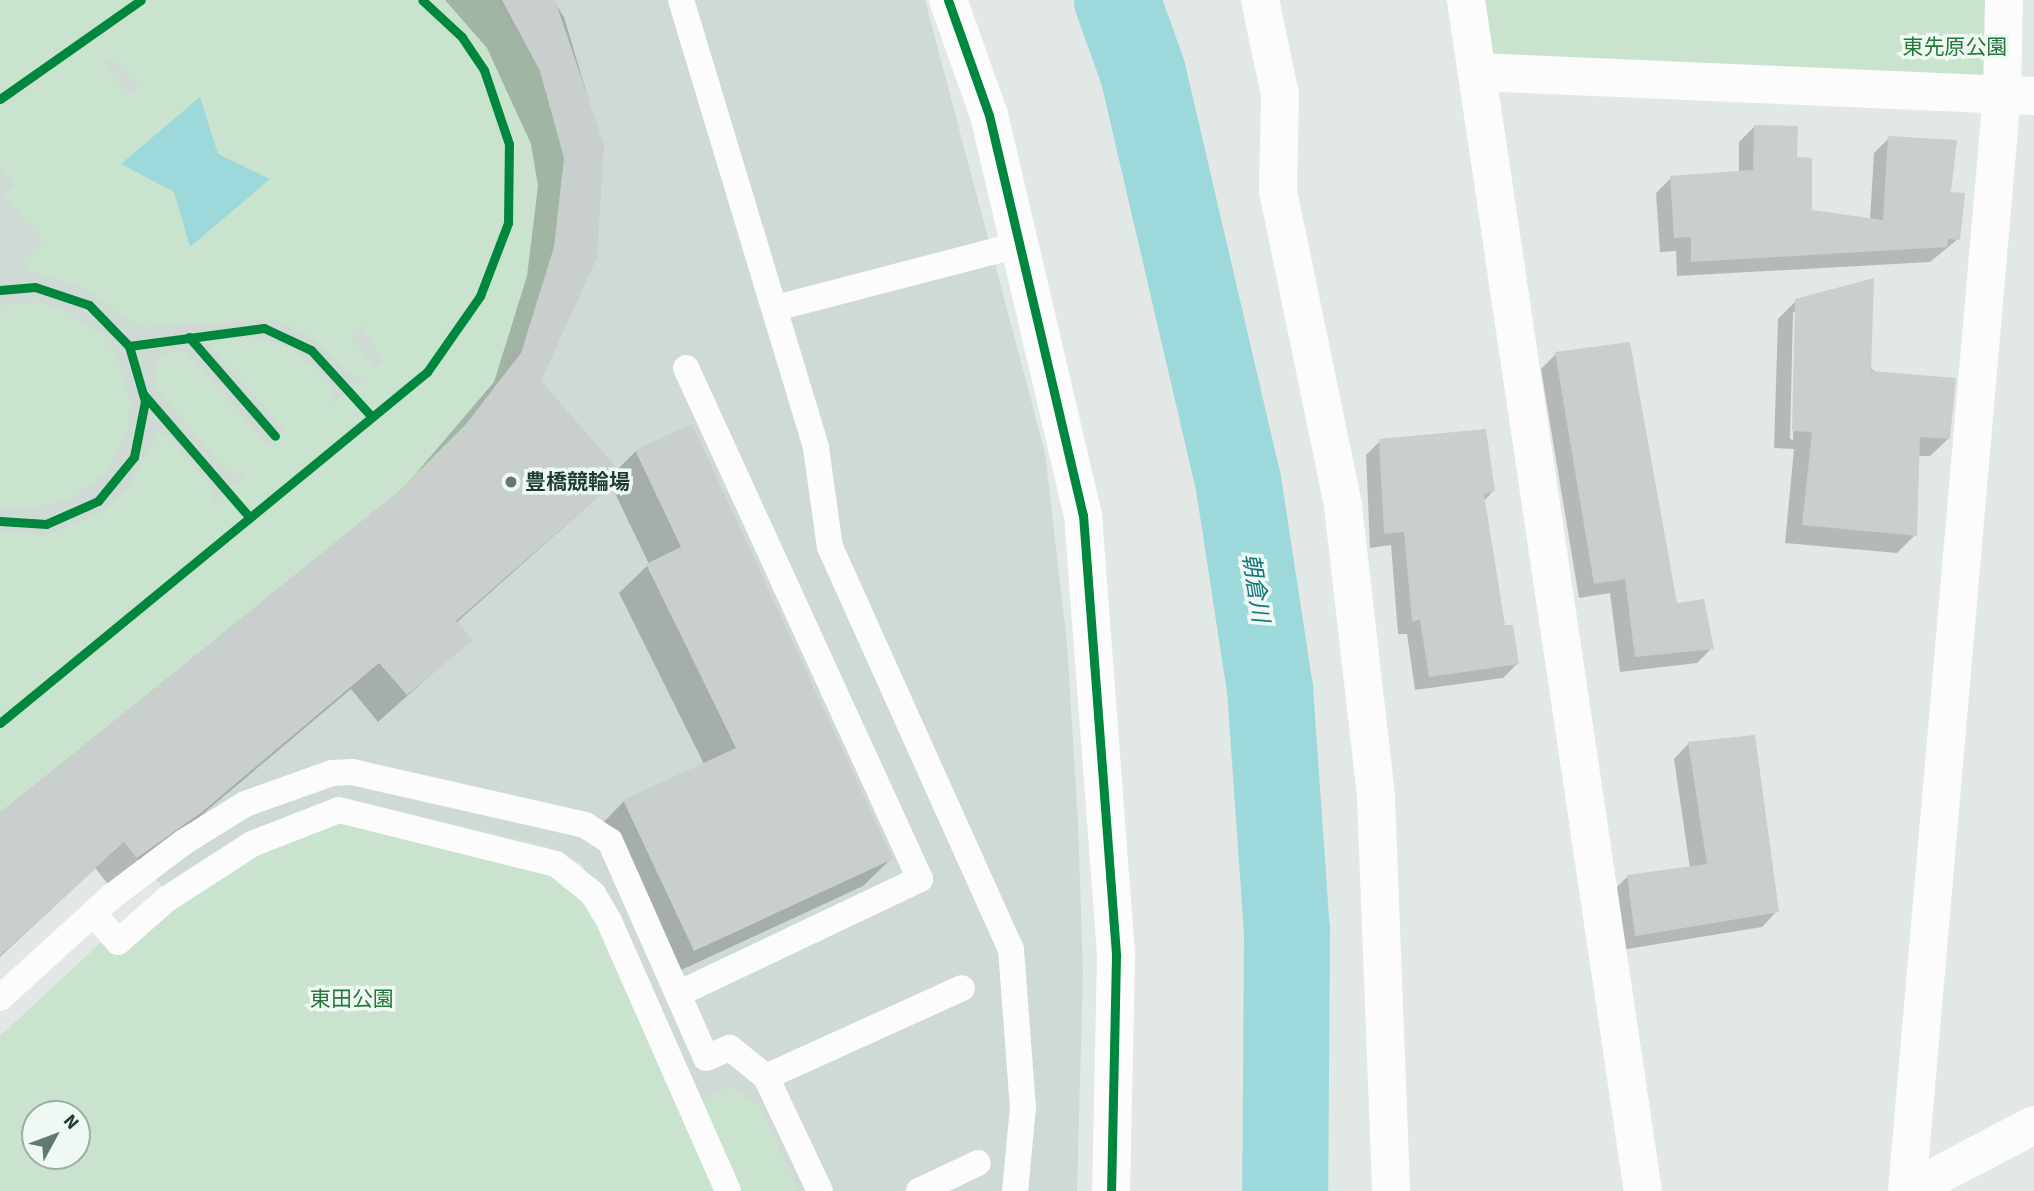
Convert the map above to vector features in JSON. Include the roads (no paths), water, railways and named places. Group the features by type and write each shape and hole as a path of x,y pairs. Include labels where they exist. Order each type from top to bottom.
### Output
{"street":[{"path":"948,0 989,115 1083,515 1116,956 1111,1191"},
{"path":"1260,0 1280,94 1278,191 1343,506 1376,797 1391,1191"},
{"path":"1466,0 1643,1191"},
{"path":"1907,1191 2018,96 2004,0"},
{"path":"1478,72 2018,96"},
{"path":"1907,1191 2034,1125"}],"lane":[{"path":"681,0 816,448 831,548 1012,949 1023,1107 1015,1191"},
{"path":"776,308 1021,244"},
{"path":"678,994 920,879 686,368"},
{"path":"0,998 93,913 184,842 246,804 332,773 352,772 585,825 610,841 706,1058 730,1048 766,1077 820,1191"},
{"path":"93,913 118,942 167,899 252,844 339,810 556,863 593,894 609,921 728,1191"},
{"path":"766,1077 962,988"},
{"path":"919,1191 978,1163"}],"water":[{"path":"200,97 218,154 270,179 190,247 174,192 121,164"}],"waterway":[{"name":"朝倉川","path":"1117,0 1143,73 1238,480 1270,689 1287,931 1285,1191"}],"place":[{"name":"豊橋競輪場","path":"511,482"}],"park label":[{"name":"東先原公園","path":"1955,47"},
{"name":"東田公園","path":"352,999"}]}
